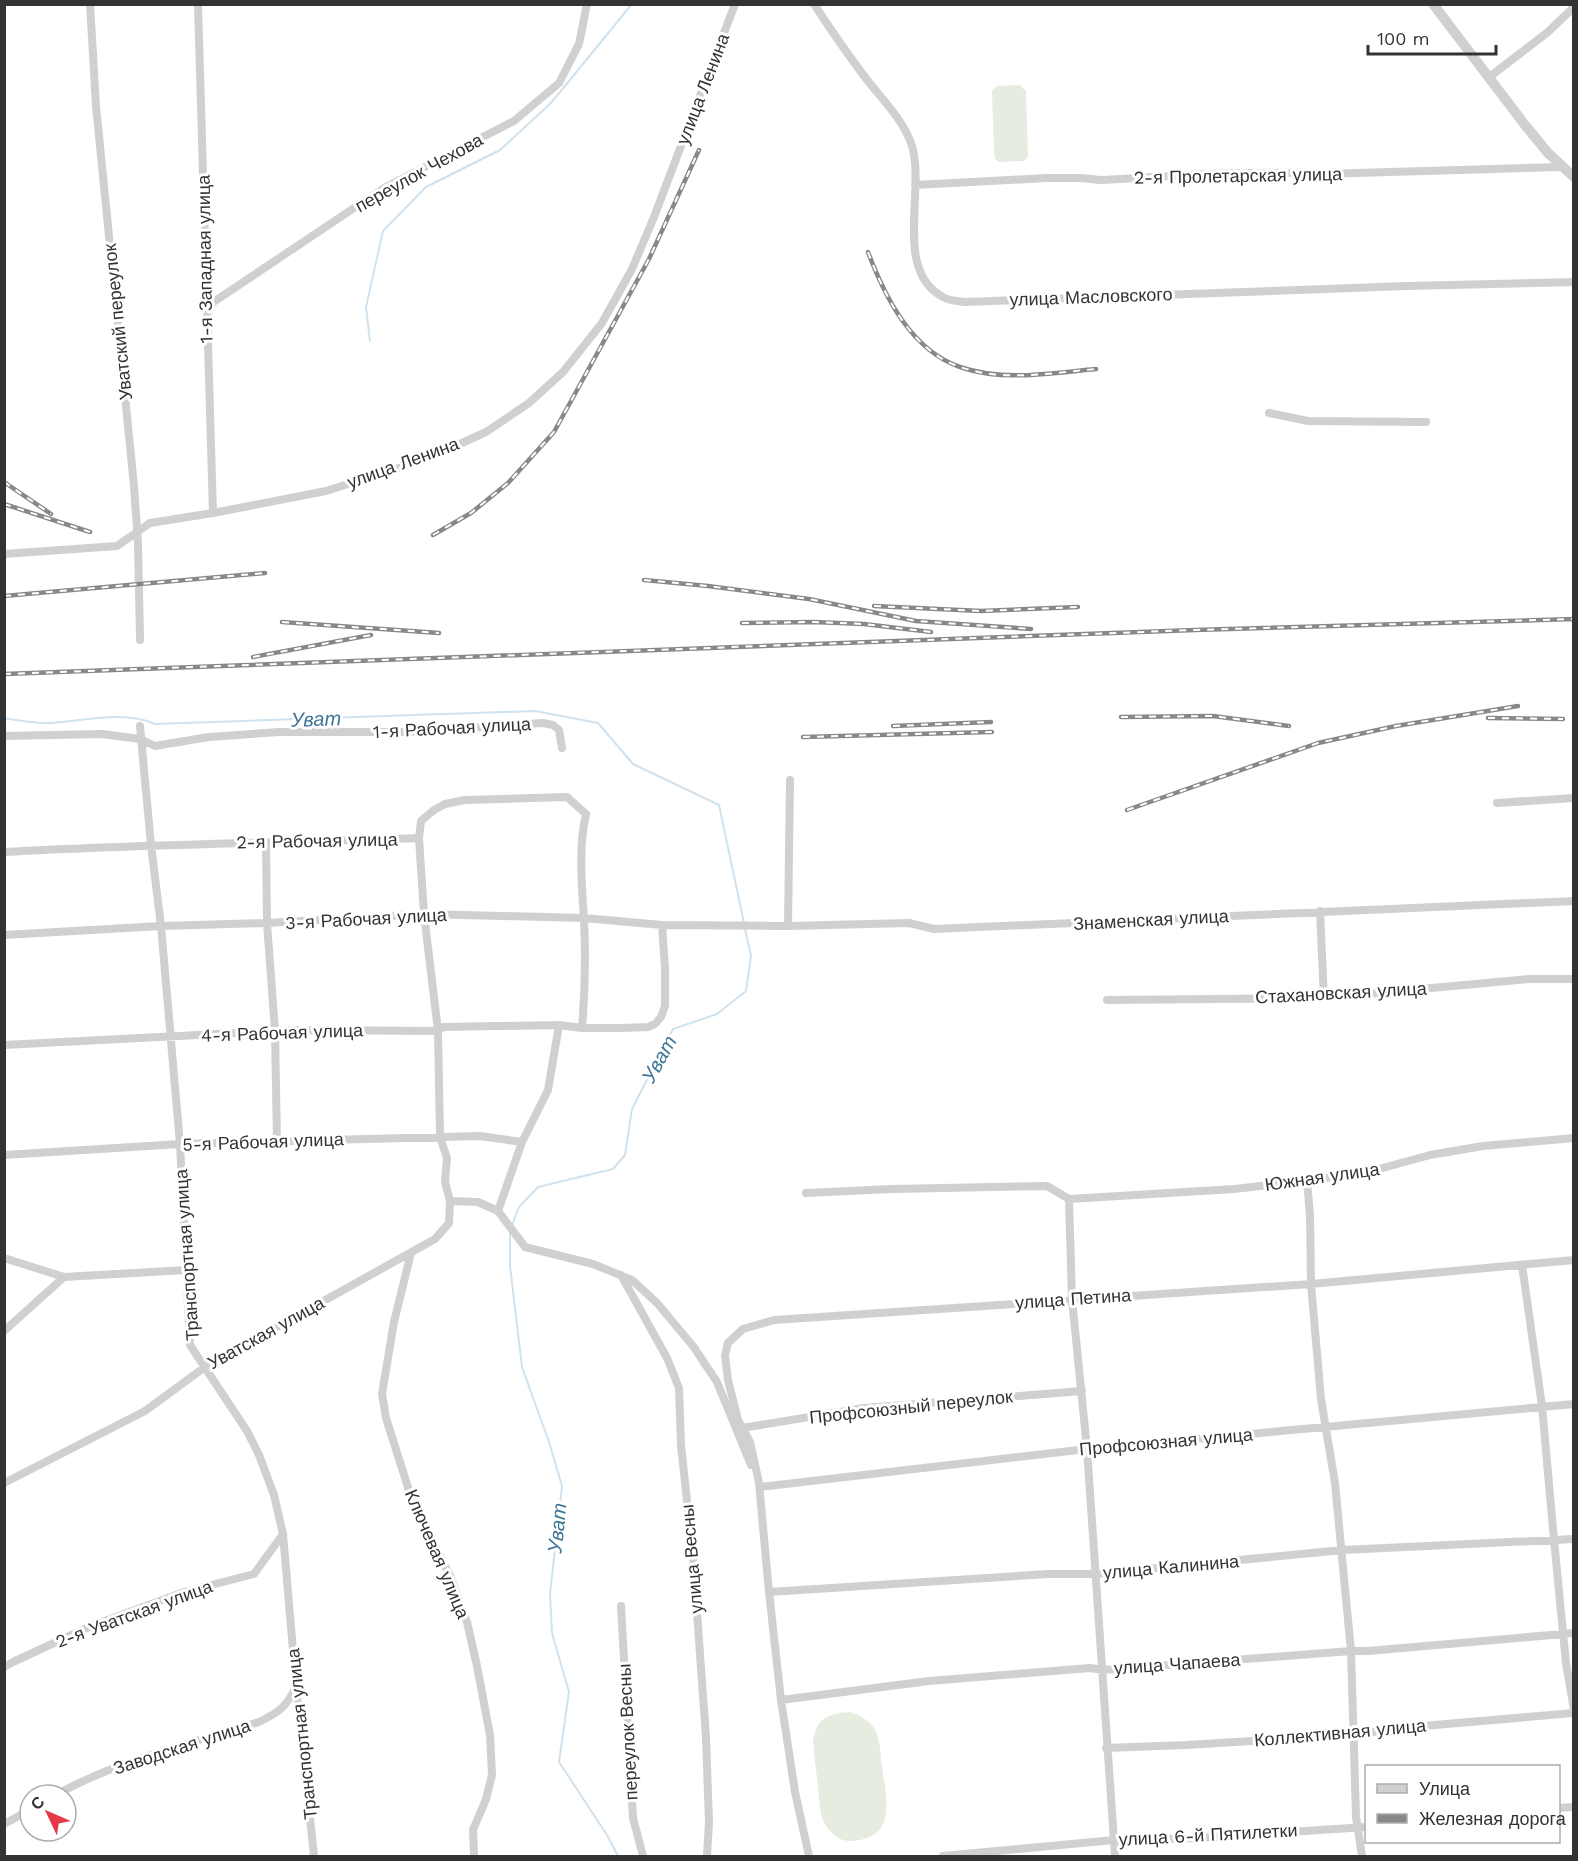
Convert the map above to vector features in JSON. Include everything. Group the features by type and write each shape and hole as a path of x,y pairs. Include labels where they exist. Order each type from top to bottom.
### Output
{"street":[{"name":"Уватский переулок","path":"90,4 96,105 137,532 140,640"},
{"name":"1-я Западная улица","path":"198,4 213,513"},
{"name":"переулок Чехова","path":"206,307 384,188 514,121 559,83 579,44 586,4"},
{"name":"улица Ленина","path":"4,554 117,546 150,522 213,513 326,491 427,459 495,426 530,403 563,372 602,323 632,270 735,4"},
{"name":"улица Масловского","path":"814,4 903,126 912,144 915,164 916,256 921,276 944,298 965,302 1574,282"},
{"path":"1433,4 1525,125 1562,167 1574,177"},
{"path":"1488,78 1548,32 1574,7"},
{"name":"2-я Пролетарская улица","path":"915,185 1047,178 1100,180 1240,173 1323,174 1562,167"},
{"path":"1269,413 1308,421 1426,422"},
{"name":"1-я Рабочая улица","path":"4,736 102,734 140,739 155,746 209,737 279,732 406,732 543,723 553,725 559,730 562,747"},
{"name":"Транспортная улица","path":"140,726 161,926 180,1144 190,1345 247,1431 274,1495 283,1534 314,1857"},
{"path":"788,926 790,780"},
{"name":"2-я Рабочая улица","path":"4,852 151,845 266,844 419,838 421,821 445,804 465,800 567,797 585,814 582,830 581,886 584,918"},
{"path":"1497,803 1574,798"},
{"name":"Уватская улица","path":"4,1482 145,1411 205,1367 435,1239 449,1223 450,1201 445,1182 447,1158 440,1137 438,1031 424,914 419,838"},
{"path":"266,844 267,923 274,1031 277,1141"},
{"name":"Знаменская улица","path":"728,924 788,926 909,923 934,930 1574,901"},
{"path":"1320,911 1324,998"},
{"name":"3-я Рабочая улица","path":"4,935 424,914 584,918 662,925 728,924"},
{"path":"582,1028 585,979 584,918"},
{"name":"4-я Рабочая улица","path":"4,1046 274,1031 438,1031 443,1027 559,1025 582,1028 648,1027 661,1017 665,1006 662,925"},
{"name":"Стахановская улица","path":"1107,1000 1324,998 1529,979 1574,979"},
{"path":"498,1211 522,1142 548,1090 559,1025"},
{"name":"5-я Рабочая улица","path":"4,1155 180,1144 277,1141 480,1136 522,1142"},
{"name":"Южная улица","path":"1069,1199 1234,1189 1307,1181 1379,1169 1430,1155 1483,1146 1574,1137"},
{"path":"1307,1181 1311,1284 1325,1427 1335,1483 1351,1651 1353,1735 1362,1827 1362,1857"},
{"path":"806,1193 1047,1186 1069,1199 1072,1299 1087,1449 1115,1857"},
{"path":"450,1201 478,1202 498,1211 525,1247 593,1264 633,1280 693,1346 717,1382 760,1486 768,1592 782,1700 795,1792 810,1856"},
{"name":"Ключевая улица","path":"411,1253 394,1322 382,1394 386,1418 411,1497 450,1576 467,1622 477,1666 490,1735 492,1775 486,1799 473,1830 474,1857"},
{"path":"4,1258 64,1277 186,1270"},
{"name":"улица Петина","path":"760,1486 750,1442 742,1428 728,1380 725,1355 728,1343 742,1329 774,1320 1311,1284 1574,1260"},
{"path":"1522,1265 1542,1406 1563,1634 1574,1712"},
{"name":"улица Весны","path":"620,1275 667,1358 679,1388 681,1445 693,1557 706,1737 709,1822 707,1857"},
{"path":"4,1331 64,1277"},
{"name":"Профсоюзный переулок","path":"742,1428 864,1408 1082,1391"},
{"name":"Профсоюзная улица","path":"760,1486 1087,1449 1574,1404"},
{"name":"2-я Уватская улица","path":"4,1667 102,1623 184,1592 254,1574 283,1534"},
{"name":"улица Калинина","path":"768,1592 1048,1574 1095,1574 1342,1550 1574,1539"},
{"name":"переулок Весны","path":"621,1606 633,1818 643,1857"},
{"name":"улица Чапаева","path":"782,1700 929,1681 1090,1668 1103,1670 1379,1650 1574,1633"},
{"name":"Заводская улица","path":"78,1783 94,1775 260,1722 279,1712 290,1700 296,1685"},
{"name":"Коллективная улица","path":"1106,1748 1353,1735 1400,1728 1574,1712"},
{"path":"4,1824 18,1816"},
{"name":"улица 6-й Пятилетки","path":"943,1857 1114,1840 1199,1838 1362,1827"}],"shaded area":[{"path":"1019,85 1026,91 1028,157 1024,161 999,162 995,159 994,151 992,91 997,86"},
{"path":"850,1712 868,1722 878,1736 886,1792 886,1816 876,1834 865,1839 850,1841 834,1835 823,1820 813,1742 817,1727 824,1718"}],"waterway":[{"path":"370,341 366,307 383,231 426,187 500,150 551,103 632,4"},
{"name":"Уват","path":"4,718 46,723 117,717 155,724 535,711 598,723 633,764 719,805 744,923"},
{"name":"Уват","path":"512,1225 519,1207 538,1187 613,1169 625,1155 632,1109 673,1029 717,1014 746,991 751,956 745,929"},
{"name":"Уват","path":"510,1231 510,1266 522,1367 562,1486 550,1594 552,1633 569,1692 559,1762 607,1835 618,1856"}],"railway":[{"path":"433,535 471,513 508,483 554,432 649,259 699,150"},
{"path":"868,252 883,287 902,320 927,348 943,359 976,372 993,374 1028,375 1096,369"},
{"path":"4,482 51,514"},
{"path":"4,504 90,532"},
{"path":"4,596 265,573"},
{"path":"644,580 809,599 916,621 1031,629"},
{"path":"874,606 981,611 1078,607"},
{"path":"4,674 1195,630 1574,619"},
{"path":"282,622 439,633"},
{"path":"742,623 864,624 931,632"},
{"path":"253,657 371,635"},
{"path":"1127,810 1318,743 1396,726 1518,706"},
{"path":"1121,717 1213,716 1289,726"},
{"path":"1488,718 1563,719"},
{"path":"893,726 991,722"},
{"path":"803,737 992,732"}]}
